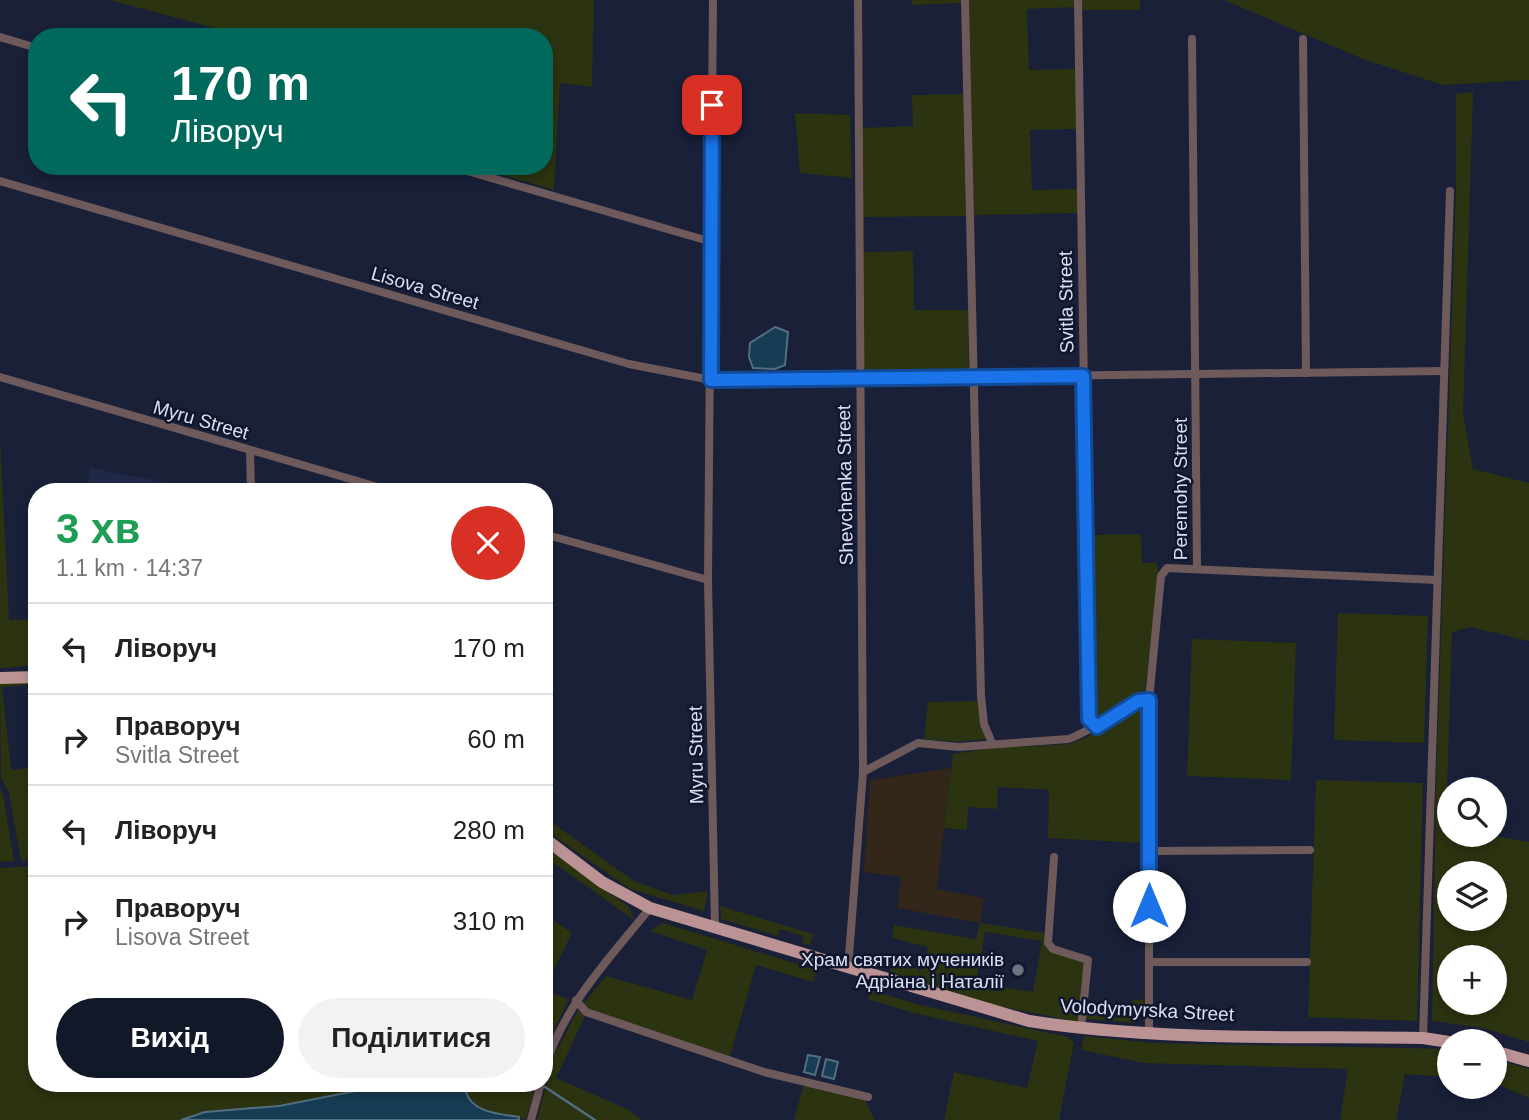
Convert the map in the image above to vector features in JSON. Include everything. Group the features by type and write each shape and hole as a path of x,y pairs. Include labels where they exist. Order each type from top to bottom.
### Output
{"main road":[{"path":"0,678 28,677"},
{"name":"Volodymyrska Street","path":"553,845 602,882 650,908 978,1009 1081,1029 1437,1040"},
{"path":"1507,1055 1529,1061"}],"street":[{"path":"711,380 713,0"},
{"name":"Shevchenka Street","path":"848,969 863,772 858,0"},
{"path":"965,0 981,696 984,724 992,743"},
{"name":"Svitla Street","path":"1077,0 1089,719 1097,727"},
{"path":"0,37 28,45"},
{"name":"Peremohy Street","path":"1149,1033 1149,700 1161,576 1167,568 1197,569 1192,39"},
{"path":"1303,39 1306,373"},
{"path":"481,175 712,242"},
{"name":"Lisova Street","path":"0,181 629,364 711,380 1444,371"},
{"path":"1423,1038 1450,191"},
{"name":"Myru Street","path":"0,377 363,483"},
{"name":"Myru Street","path":"711,380 708,580 715,928"},
{"path":"250,451 251,483"},
{"path":"553,537 708,580"},
{"path":"1197,569 1437,580"},
{"path":"863,772 918,743 958,747 1068,739 1097,727 1138,701 1149,700"},
{"path":"1149,851 1310,850"},
{"path":"1054,857 1048,943 1053,949 1088,960 1081,1029"},
{"path":"553,1046 559,1029 576,1000 650,908"},
{"path":"1149,962 1307,962"},
{"path":"576,1000 586,1012 764,1072 868,1097"},
{"path":"531,1120 539,1092"}],"shaded area":[{"path":"775,327 788,332 785,365 775,369 753,368 749,357 750,343"},
{"path":"90,468 167,482 167,483 88,483"},
{"path":"951,768 937,889 984,898 980,923 897,908 901,877 864,872 870,780"},
{"path":"808,1055 820,1057 815,1075 804,1072"},
{"path":"826,1059 838,1062 834,1079 822,1076"},
{"path":"351,1092 466,1092 469,1099 481,1108 519,1117 519,1120 181,1120 205,1112 279,1106"}],"green space":[{"path":"110,0 594,0 592,87 560,83 554,190 503,175 553,175 553,28 214,28"},
{"path":"912,0 961,0 961,3 912,5"},
{"path":"969,0 1074,0 1075,7 1027,9 1029,70 1076,69 1077,129 1030,130 1032,190 1077,189 1078,213 974,215"},
{"path":"1081,0 1140,0 1140,10 1081,10"},
{"path":"1224,0 1529,0 1529,80 1443,85 1363,59"},
{"path":"1473,92 1463,415 1473,469 1529,483 1529,641 1470,627 1452,632 1447,777 1437,777 1437,847 1507,847 1507,838 1529,842 1529,1042 1507,1035 1507,1029 1486,1029 1432,1021 1436,783 1456,191 1456,94"},
{"path":"963,94 966,216 863,217 862,128 913,126 912,95"},
{"path":"795,113 850,115 852,178 800,173"},
{"path":"913,251 914,310 968,310 969,372 864,374 863,252"},
{"path":"0,437 9,620 28,619 28,666 0,668"},
{"path":"1141,534 1142,563 1156,563 1159,573 1145,690 1097,722 1092,717 1090,535"},
{"path":"1338,613 1428,616 1424,743 1334,740"},
{"path":"1192,639 1296,643 1291,780 1187,776"},
{"path":"28,680 28,685 2,687 11,770 28,768 28,861 21,861 9,793 1,778 0,682"},
{"path":"978,701 986,739 958,742 924,739 928,702"},
{"path":"1136,707 1144,709 1144,843 1048,838 1049,790 998,787 997,809 968,807 967,830 944,828 953,754 992,748 1069,744 1086,738"},
{"path":"1316,780 1423,783 1417,1021 1308,1017"},
{"path":"0,788 3,795 14,861 0,862"},
{"path":"553,823 634,881 673,895 708,891 704,911 630,889 553,835"},
{"path":"553,851 629,907 634,920 553,862"},
{"path":"28,866 28,1092 351,1092 279,1106 205,1112 181,1120 0,1120 0,868"},
{"path":"720,906 813,934 810,945 802,943 803,936 780,929 778,936 721,919"},
{"path":"553,920 572,933 553,971"},
{"path":"663,923 817,970 813,982 756,965 730,1056 588,1011 583,1004 606,976 692,1000 707,950 650,931"},
{"path":"980,923 1046,933 1045,945 1085,962 1078,1022 979,1002 890,972 892,963 922,970 928,947 892,938 894,925 976,939","holes":["985,932 1042,941 1033,992 976,983"]},
{"path":"871,990 916,1004 1068,1037 1074,1043 1059,1120 944,1120 954,1072 1027,1088 1038,1041 913,1013 868,999"},
{"path":"553,994 569,999 553,1033"},
{"path":"1132,999 1145,1000 1144,1015 1135,1023 1085,1019 1086,1009 1130,1013"},
{"path":"578,1010 585,1016 556,1078 627,1109 642,1120 537,1120 544,1092 553,1092 554,1055"},
{"path":"1084,1036 1153,1043 1437,1049 1437,1076 1405,1074 1396,1120 1340,1120 1348,1069 1144,1063 1081,1050"},
{"path":"1507,1063 1529,1069 1529,1098 1507,1088"},
{"path":"804,1084 864,1099 875,1120 794,1120"},
{"path":"466,1092 534,1092 526,1120 486,1111 468,1100"}],"waterway":[{"path":"553,1092 595,1120"}],"place":[{"name":"Храм святих мучеників Адріана і Наталії","path":"1018,970"}],"route":[{"path":"712,105 711,380 1083,376 1089,719 1097,727 1138,701 1149,700 1149,906"}]}
